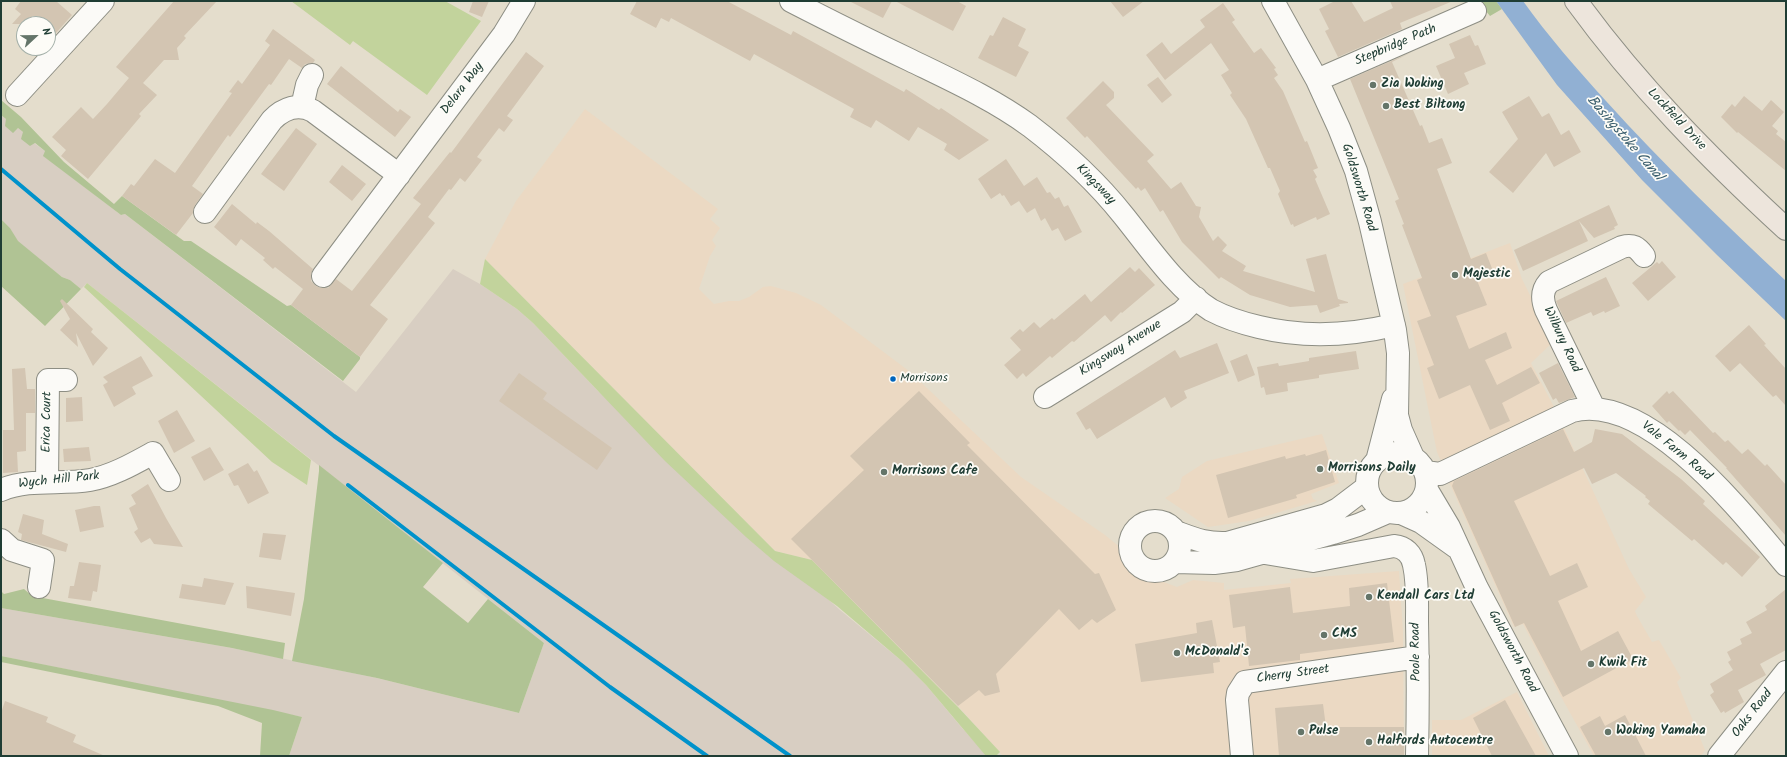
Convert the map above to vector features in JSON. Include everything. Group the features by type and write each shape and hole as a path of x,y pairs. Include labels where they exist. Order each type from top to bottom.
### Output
{"main road":[{"name":"Lockfield Drive","path":"1576,1 1664,110 1721,168 1786,230"}],"street":[{"name":"Delara Way","path":"323,276 504,34 524,1"},
{"name":"Kingsway","path":"791,1 965,88 1008,111 1026,124 1058,148 1101,189 1161,262 1196,298 1211,309 1232,320 1284,332 1323,335 1372,330 1394,326"},
{"name":"Goldsworth Road","path":"1273,1 1317,80 1339,128 1356,171 1370,222 1394,326 1398,353 1396,389 1397,415 1401,430 1458,548 1568,756"},
{"path":"17,95 97,3"},
{"name":"Stepbridge Path","path":"1317,80 1475,11"},
{"path":"302,107 307,85 312,74"},
{"path":"205,212 272,120 277,115 290,108 302,107 322,117 399,175"},
{"name":"Wilbury Road","path":"1594,408 1546,310 1543,302 1544,290 1548,282 1628,246 1638,248 1644,256"},
{"name":"Kingsway Avenue","path":"1045,397 1182,312 1196,298"},
{"name":"Erica Court","path":"47,482 48,380 66,380"},
{"name":"Goldsworth Road","path":"1377,461 1396,389"},
{"name":"Vale Farm Road","path":"1422,473 1440,474 1572,411 1584,408 1594,408 1639,422 1679,452 1715,484 1786,565"},
{"name":"Wych Hill Park","path":"1,490 21,483 88,480 100,478 153,453 169,480"},
{"path":"1175,562 1214,563 1237,560 1334,533 1395,512 1411,510 1419,504 1422,473 1403,454 1394,453 1384,456 1371,468 1367,487 1375,504 1395,512"},
{"path":"1176,532 1180,544 1179,552 1175,562 1168,567 1158,571 1144,569 1133,559 1130,550 1130,543 1135,531 1146,522 1156,520 1165,522 1176,532 1206,543 1227,543 1326,515 1338,509 1367,487"},
{"name":"Goldsworth Road","path":"1395,512 1422,522 1458,548"},
{"path":"1,540 12,550 43,560 39,587"},
{"name":"Poole Road","path":"1265,553 1313,561 1394,546 1401,546 1406,550 1414,565 1418,657 1417,756"},
{"name":"Cherry Street","path":"1242,756 1237,700 1238,693 1245,682 1418,657"},
{"name":"Oaks Road","path":"1719,756 1786,672"}],"shaded area":[{"path":"585,109 718,209 710,219 720,228 712,240 716,246 710,256 699,289 714,304 739,301 749,297 763,287 771,286 796,293 821,305 909,371 1021,477 1105,535 1121,548 1126,568 1177,587 1193,580 1224,583 1224,590 1291,583 1290,579 1399,571 1403,632 1404,756 1003,756 958,706 812,560 775,551 485,259 516,201"},
{"path":"1,115 6,119 13,132 18,128 23,132 30,146 34,143 45,151 44,156 121,215 125,214 356,392 453,269 480,284 517,309 533,323 598,391 840,610 903,662 926,685 988,756 289,756 302,717 1,656 1,608 232,648 377,678 519,713 544,643 87,283 81,289 70,280 62,277 17,241 10,228 1,219"},
{"path":"1510,243 1522,279 1553,342 1531,363 1556,411 1446,462 1440,459 1437,452 1403,284"},
{"path":"1563,426 1629,569 1646,597 1635,611 1637,616 1652,642 1659,640 1681,678 1677,682 1705,750 1701,756 1594,756 1523,624 1514,627 1449,482"},
{"path":"1322,434 1339,483 1311,494 1313,499 1317,501 1249,521 1208,527 1165,498 1179,489 1182,477 1207,461"},
{"path":"1517,692 1549,756 1432,756 1432,720 1461,720"}],"green space":[{"path":"291,1 445,1 481,21 427,95 353,41 350,45"},
{"path":"1466,1 1496,1 1502,9 1490,16 1481,5 1470,7"},
{"path":"1,100 21,117 64,162 114,204 122,196 184,241 191,241 287,306 291,305 360,357 360,359 343,381 125,214 121,215 43,156 45,151 35,143 30,146 21,139 23,132 18,128 13,133 5,126 6,119 1,115"},
{"path":"1,219 10,228 18,241 62,277 70,280 81,289 45,326 1,286"},
{"path":"485,259 775,551 812,560 958,707 1000,752 996,756 986,756 926,685 903,662 837,606 774,561 746,537 665,461 533,323 517,309 480,284"},
{"path":"87,283 311,460 307,485 272,462 84,287"},
{"path":"319,465 443,563 423,587 468,623 488,599 544,643 519,713 377,678 292,661 304,599"},
{"path":"24,589 32,596 285,643 283,659 232,648 1,608 1,591 4,594"},
{"path":"1,656 302,717 289,756 260,756 262,723 218,706 1,662"}],"water":[{"name":"Basingstoke Canal","path":"1496,1 1523,1 1563,52 1649,148 1786,281 1786,321 1642,180 1557,85"}],"building":[{"path":"21,1 56,1 72,15 56,33 56,16 19,16 21,14 15,9"},
{"path":"174,1 217,1 184,36 186,38 177,48 179,60 164,60 143,83 157,95 139,114 141,116 88,179 61,156 66,150 52,137 81,107 93,119 107,104 129,78 116,67"},
{"path":"473,1 489,1 482,17 469,12"},
{"path":"637,1 727,1 791,35 793,31 904,92 906,89 939,110 941,108 989,140 959,160 944,150 947,144 918,127 909,141 876,120 871,128 850,117 854,109 754,54 750,61 671,18 669,22 661,18 656,28 630,14"},
{"path":"849,1 892,1 883,18"},
{"path":"895,1 957,1 966,6 953,31"},
{"path":"1110,1 1144,1 1123,17"},
{"path":"1335,1 1351,1 1364,22 1393,8 1390,1 1453,1 1400,23 1402,29 1338,57 1325,31 1329,29 1319,9"},
{"path":"1223,3 1235,20 1232,22 1254,53 1261,48 1276,68 1274,69 1278,75 1274,78 1283,91 1305,142 1307,141 1318,168 1313,170 1317,177 1315,179 1330,214 1317,220 1316,217 1294,227 1293,224 1291,225 1278,194 1280,191 1270,168 1268,168 1246,119 1230,95 1232,93 1221,75 1229,70 1211,43 1165,80 1146,55 1162,42 1171,54 1205,27 1200,20"},
{"path":"1003,17 1026,29 1018,46 1029,52 1016,77 978,58 990,35 993,36"},
{"path":"273,29 315,60 313,63 305,64 302,68 289,59 271,85 269,84 230,137 228,135 192,186 203,194 195,205 193,213 176,235 122,196 131,184 134,186 155,159 175,173 232,93 229,92 238,80 242,84 270,45 265,41"},
{"path":"1470,35 1475,46 1478,45 1486,64 1464,73 1469,84 1448,94 1436,66 1455,58 1449,44"},
{"path":"526,52 544,66 507,116 513,120 504,132 499,128 477,157 482,160 465,182 460,178 451,190 449,189 428,217 435,223 370,305 388,319 360,357 291,305 303,289 275,267 273,269 263,260 265,258 241,239 236,246 214,227 232,204 256,224 257,222 269,231 313,269 311,281 316,286 328,288 336,279 352,291 421,204 413,198 450,152 451,153"},
{"path":"1412,52 1392,62 1429,143 1442,138 1452,163 1437,169 1471,259 1486,253 1493,271 1476,278 1487,305 1456,316 1469,349 1506,332 1512,348 1485,360 1497,385 1531,367 1540,383 1502,403 1510,421 1490,430 1470,385 1439,399 1427,368 1434,365 1417,321 1431,316 1417,280 1422,278 1402,225 1404,224 1395,201 1399,199 1350,79"},
{"path":"341,66 398,112 400,109 411,117 395,137 327,84"},
{"path":"1158,77 1172,95 1162,103 1147,85"},
{"path":"1103,81 1114,92 1114,98 1106,105 1154,155 1147,161 1171,189 1181,182 1196,206 1201,207 1199,217 1213,241 1218,236 1227,245 1222,251 1246,266 1243,271 1315,292 1306,259 1326,254 1338,299 1348,303 1339,304 1340,306 1320,313 1317,305 1290,307 1250,295 1221,277 1219,279 1182,242 1163,210 1160,212 1145,188 1141,191 1138,187 1136,189 1087,136 1085,138 1066,118"},
{"path":"1529,96 1542,117 1549,113 1561,135 1569,130 1581,152 1554,167 1546,153 1513,193 1489,172 1518,139 1502,112"},
{"path":"1744,96 1762,111 1771,100 1784,112 1772,126 1778,131 1776,134 1786,142 1786,171 1738,132 1737,133 1721,117 1732,104 1735,107"},
{"path":"296,128 317,144 284,191 261,174"},
{"path":"1006,159 1024,186 1037,177 1047,193 1050,192 1055,199 1059,197 1064,207 1068,205 1082,232 1065,241 1058,228 1052,231 1045,218 1041,221 1035,208 1027,213 1019,201 1011,206 1004,195 1002,196 1000,193 991,199 978,179"},
{"path":"342,165 366,184 352,201 329,182"},
{"path":"1609,205 1618,225 1614,227 1615,229 1594,238 1579,221 1588,241 1523,271 1514,250"},
{"path":"1662,261 1676,277 1648,301 1632,283 1657,262 1659,264"},
{"path":"1130,267 1135,272 1139,268 1155,285 1122,313 1121,312 1111,322 1105,315 1074,342 1072,341 1052,358 1050,356 1026,377 1023,373 1017,379 1004,365 1021,350 1010,338 1020,329 1023,332 1034,322 1040,328 1052,318 1054,320 1085,294 1091,302"},
{"path":"1606,277 1620,306 1605,313 1604,311 1593,316 1591,312 1566,323 1556,301"},
{"path":"62,299 93,329 91,332 108,348 93,366 76,333 78,347 60,330 70,319 60,301"},
{"path":"1749,325 1766,344 1764,345 1786,369 1786,406 1776,395 1773,397 1740,363 1730,372 1715,356"},
{"path":"1217,343 1229,373 1184,391 1187,398 1171,408 1165,397 1097,439 1090,428 1086,430 1076,413 1175,350 1180,358"},
{"path":"1356,351 1359,369 1319,375 1319,378 1287,383 1288,391 1266,395 1264,387 1261,388 1257,367 1278,363 1279,366 1309,361 1309,358"},
{"path":"1247,354 1255,375 1238,382 1230,361"},
{"path":"141,356 153,376 132,387 136,394 114,407 103,385 108,382 103,377"},
{"path":"1558,363 1575,397 1559,403 1556,398 1553,400 1539,373"},
{"path":"25,368 27,389 35,389 35,413 26,413 26,451 17,452 18,472 3,473 3,430 14,430 12,369"},
{"path":"519,373 547,393 543,399 612,448 597,470 499,401"},
{"name":"Morrisons","path":"919,391 970,443 967,445 1095,574 1099,573 1116,610 1097,623 1092,619 1079,630 1059,609 996,674 1000,692 985,696 979,690 958,706 791,539 864,470 850,456"},
{"path":"1667,391 1669,394 1673,391 1713,433 1715,432 1725,442 1728,440 1742,454 1748,449 1765,466 1767,464 1786,485 1786,536 1727,468 1690,430 1685,435 1669,421 1667,423 1652,406"},
{"path":"82,397 83,421 66,422 66,398"},
{"path":"177,410 195,441 174,453 158,421"},
{"path":"1563,429 1574,452 1592,442 1595,429 1622,434 1681,479 1705,501 1703,504 1760,557 1742,577 1726,562 1723,565 1694,539 1692,541 1648,504 1650,501 1645,497 1646,496 1616,473 1592,484 1584,468 1514,501 1550,576 1577,563 1588,587 1558,601 1581,651 1618,631 1633,659 1563,697 1524,623 1515,627 1452,486 1454,481"},
{"path":"89,447 91,461 64,462 63,449"},
{"path":"210,447 224,470 204,481 191,457"},
{"path":"1326,450 1335,482 1296,495 1297,498 1228,518 1216,475 1285,456 1286,459 1305,454 1306,456"},
{"path":"248,463 254,472 257,470 269,493 248,504 238,485 234,486 228,474"},
{"path":"148,484 183,547 154,544 150,538 141,543 134,532 138,529 129,508 136,504 131,495"},
{"path":"100,506 104,527 80,532 75,510"},
{"path":"23,514 44,520 42,534 68,544 66,552 21,540 22,534 18,532"},
{"path":"263,533 286,535 281,560 259,557"},
{"path":"79,562 101,565 97,592 93,591 91,601 68,598 70,586 74,586"},
{"path":"204,578 234,583 225,605 179,598 182,584 202,587"},
{"name":"CMS","path":"1387,583 1394,642 1300,654 1300,660 1249,666 1245,626 1233,628 1229,595 1290,587 1293,613 1350,606 1349,588"},
{"path":"246,586 295,593 291,616 247,608"},
{"path":"1786,589 1786,650 1760,664 1766,675 1738,690 1744,702 1725,713 1724,711 1721,713 1710,695 1714,692 1710,684 1733,670 1728,662 1731,660 1727,652 1742,644 1740,639 1752,633 1746,622 1767,610 1765,606"},
{"name":"McDonald's","path":"1212,620 1220,662 1213,663 1214,673 1141,682 1135,644 1197,633 1196,623"},
{"path":"1505,700 1536,756 1492,756 1473,718"},
{"path":"5,701 48,717 46,722 76,735 73,742 105,756 1,756 1,713"},
{"path":"1323,704 1326,727 1404,727 1404,756 1279,756 1275,708"},
{"name":"Woking Yamaha","path":"1625,715 1646,756 1596,756 1580,727 1600,716 1605,726"}],"transit line":[{"path":"1,169 120,269 334,436 790,756"},
{"path":"348,485 610,687 707,756"}],"place":[{"name":"Zia Woking","path":"1373,85"},
{"name":"Best Biltong","path":"1386,106"},
{"name":"Majestic","path":"1455,275"},
{"name":"Morrisons","path":"893,379"},
{"name":"Morrisons Daily","path":"1320,469"},
{"name":"Morrisons Cafe","path":"884,472"},
{"name":"Kendall Cars Ltd","path":"1369,597"},
{"name":"CMS","path":"1324,635"},
{"name":"McDonald's","path":"1177,653"},
{"name":"Kwik Fit","path":"1591,664"},
{"name":"Pulse","path":"1301,732"},
{"name":"Woking Yamaha","path":"1608,732"},
{"name":"Halfords Autocentre","path":"1369,742"}]}
